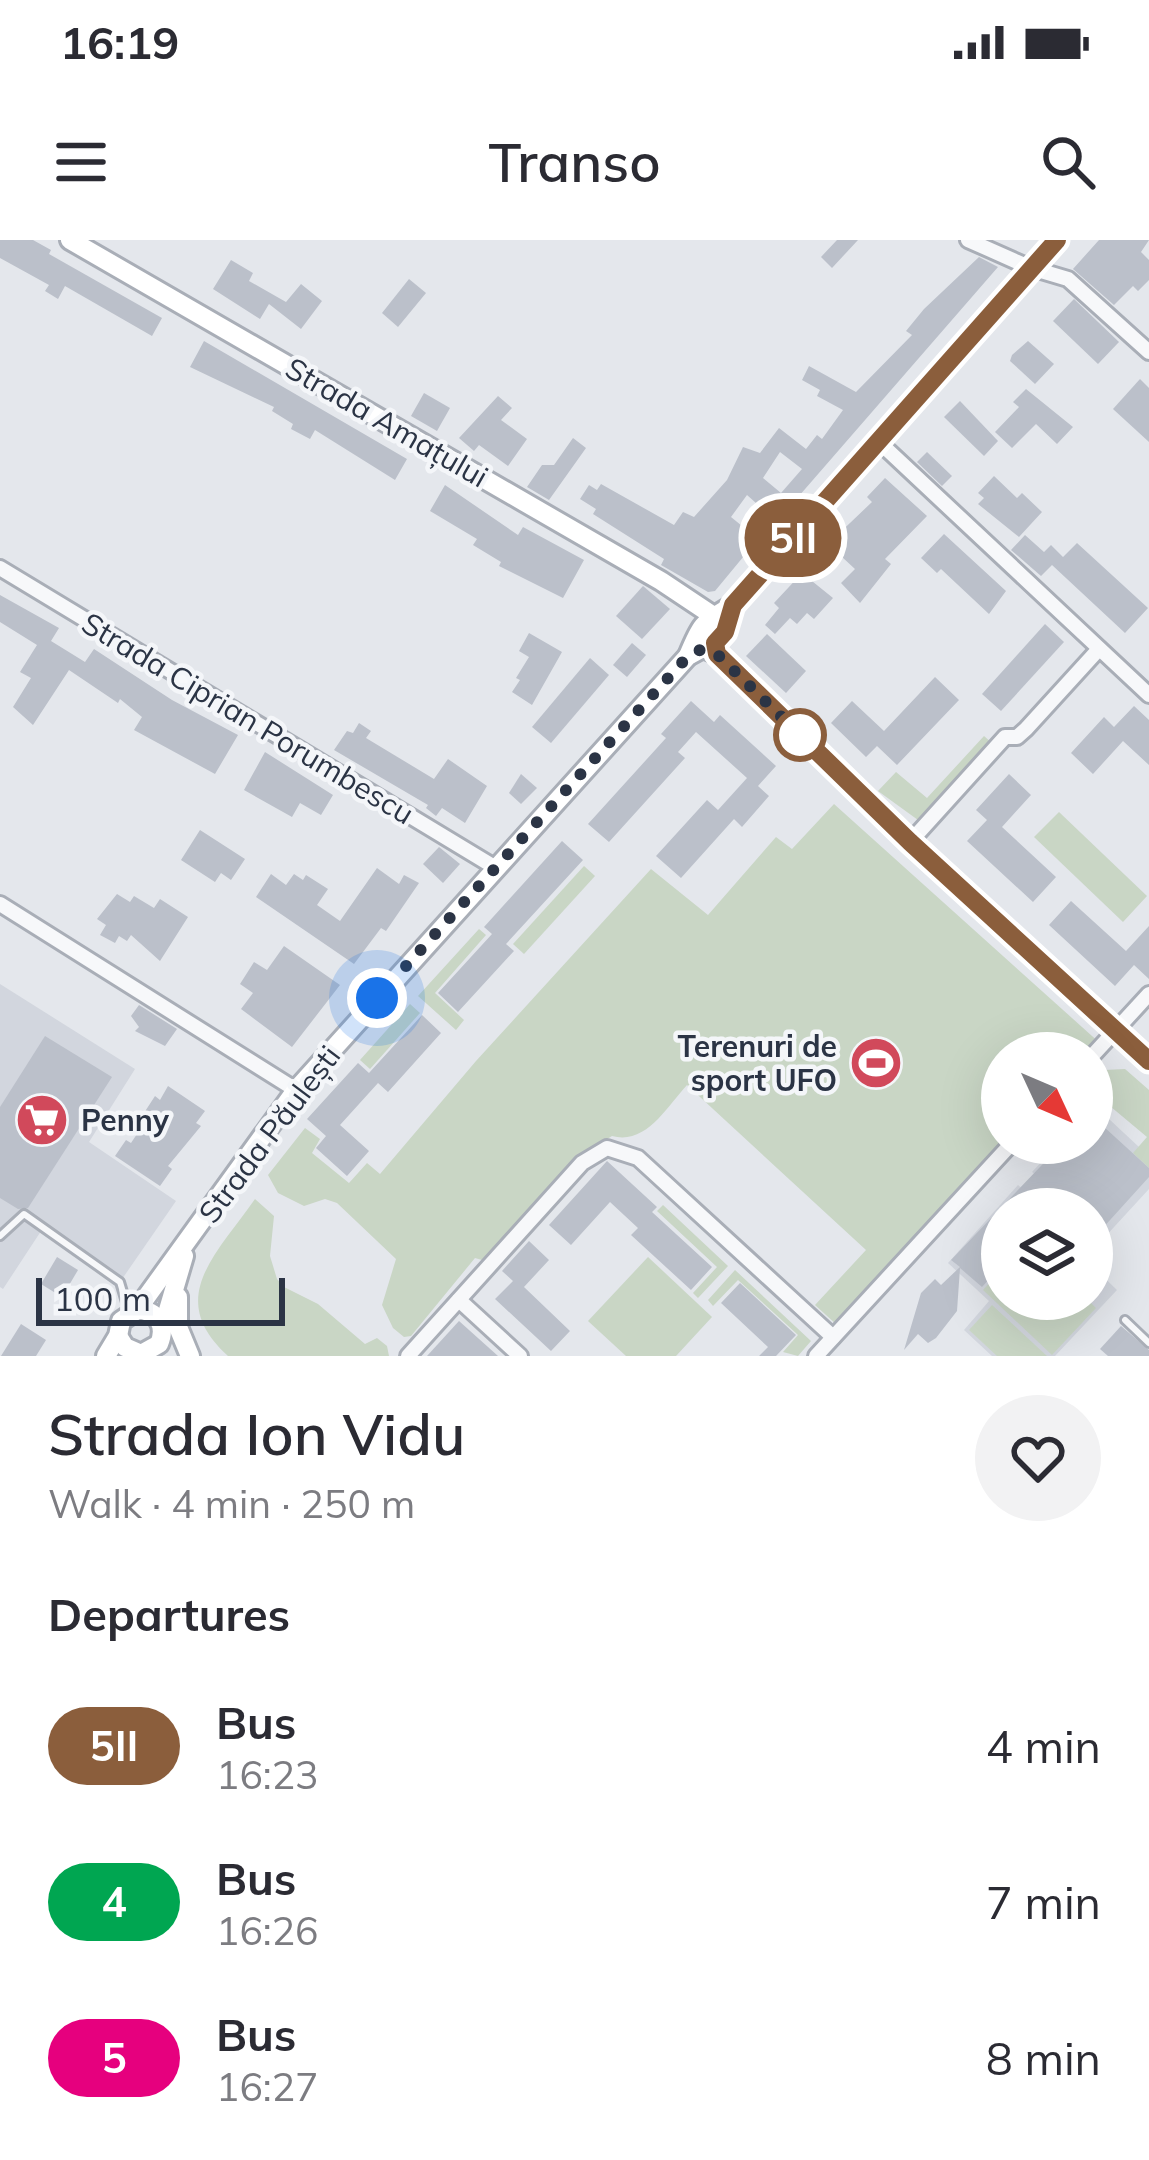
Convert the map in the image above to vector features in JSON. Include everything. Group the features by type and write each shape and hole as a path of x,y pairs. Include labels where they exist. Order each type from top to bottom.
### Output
{"main road":[{"name":"Strada Amațului","path":"70,240 661,580 910,842 1149,1061"},
{"name":"Strada Păulești","path":"134,1311 296,1090 1057,240"},
{"name":"Strada Păulești","path":"163,1331 189,1240"},
{"path":"179,1272 178,1328 188,1356"},
{"path":"106,1356 121,1321 134,1311 154,1314 163,1331 188,1356"},
{"path":"118,1336 125,1347 144,1355 159,1344 163,1331"}],"street":[{"path":"968,240 1068,279 1149,352"},
{"path":"878,441 1149,694"},
{"name":"Strada Ciprian Porumbescu","path":"0,568 496,868"},
{"path":"910,842 1005,737 1017,737 1026,729 1098,650"},
{"path":"0,904 296,1090"},
{"path":"1115,1031 1149,994"},
{"path":"408,1356 581,1162 607,1148 638,1158 833,1337"},
{"path":"816,1356 993,1164"},
{"path":"459,1300 520,1356"}],"lane":[{"path":"0,1236 25,1214 120,1282 134,1311"},
{"path":"1125,1320 1149,1343"}],"shaded area":[{"path":"0,984 135,1069 89,1142 176,1201 120,1282 43,1228 3,1289 0,1287"},
{"path":"1113,1123 1139,1147 1134,1153 1149,1168 1149,1189 1113,1228 1113,1188 1049,1188 1032,1172 1039,1164 1113,1164"},
{"path":"981,1226 981,1294 948,1263"},
{"path":"981,1310 981,1320 1089,1320 1055,1356 992,1356 964,1330"}],"green space":[{"path":"984,736 993,744 926,817 918,820 878,791 896,772 927,798"},
{"path":"834,804 1088,1032 981,1032 981,1164 992,1164 837,1325 815,1305 866,1250 687,1085 645,1130 612,1136 577,1158 482,1260 475,1258 411,1336 404,1337 393,1328 382,1305 396,1259 337,1203 325,1199 304,1206 278,1193 268,1175 305,1128 320,1139 312,1153 349,1183 367,1163 380,1174 651,869 708,915 776,837 792,849"},
{"path":"1059,812 1147,896 1123,922 1034,837"},
{"path":"584,866 595,876 524,954 513,944"},
{"path":"479,929 486,935 435,993 464,1020 456,1030 418,996"},
{"path":"410,1004 420,1013 370,1069 360,1060"},
{"path":"1125,1069 1149,1090 1149,1168 1133,1153 1147,1137 1113,1109 1113,1070"},
{"path":"255,1199 274,1216 270,1256 277,1279 318,1304 365,1344 377,1338 387,1346 389,1356 228,1356 209,1335 200,1315 203,1276"},
{"path":"663,1205 728,1266 698,1298 693,1293 717,1267 657,1211"},
{"path":"648,1257 712,1317 676,1356 626,1356 588,1321"},
{"path":"735,1270 811,1341 798,1356 783,1352 798,1335 738,1280 713,1306 708,1300"},
{"path":"981,1317 1008,1320 1047,1356 997,1356 969,1330"},
{"path":"1015,1320 1085,1320 1052,1355"}],"building":[{"path":"0,240 33,240 51,250 49,254 162,318 152,336 65,286 58,299 45,291 49,285 0,258"},
{"path":"837,240 858,240 832,268 821,257"},
{"path":"1099,240 1149,240 1141,252 1149,260 1149,280 1138,291 1133,286 1114,305 1073,269"},
{"path":"979,257 998,267 779,519 747,495 731,517 758,539 715,591 708,592 661,565 664,559 593,514 596,509 580,499 589,485 597,490 601,484 674,525 683,512 694,517 727,480 743,447 760,453 779,428 806,449 817,435 822,439 843,410 817,396 820,390 802,380 809,366 856,392 912,335 906,331","holes":["780,452 802,469 781,493 763,478"]},
{"path":"231,260 253,273 249,281 286,302 301,284 322,301 301,329 269,304 260,319 213,289"},
{"path":"409,279 426,293 398,327 382,313"},
{"path":"1074,299 1119,342 1098,364 1053,321"},
{"path":"204,341 407,459 395,480 315,430 310,439 291,429 293,424 272,411 274,407 190,367"},
{"path":"1028,341 1054,364 1035,384 1010,361"},
{"path":"1140,379 1149,388 1149,442 1113,409"},
{"path":"1026,389 1073,427 1057,444 1036,424 1012,448 995,432 1019,407 1013,402"},
{"path":"424,393 450,408 437,431 411,416"},
{"path":"498,396 512,408 501,420 527,439 508,466 479,445 474,451 459,438"},
{"path":"960,401 998,441 984,456 944,417"},
{"path":"573,438 586,448 549,500 527,487 542,465 554,465"},
{"path":"927,452 952,476 942,486 917,462"},
{"path":"994,476 1017,498 1022,493 1042,512 1019,537 978,504 984,498 978,493"},
{"path":"885,478 927,516 885,559 891,564 860,603 841,583 855,569 828,544 872,502 867,497"},
{"path":"445,485 518,535 523,527 584,560 563,598 499,566 501,562 473,545 477,539 430,511"},
{"path":"944,534 1006,591 989,614 941,569 937,573 921,558"},
{"path":"1025,535 1044,552 1051,545 1063,557 1077,543 1148,608 1125,633 1052,565 1041,576 1011,550"},
{"path":"802,573 833,598 814,619 807,613 797,624 790,618 775,634 765,625 779,608 774,603"},
{"path":"643,586 670,609 642,639 616,616"},
{"path":"0,595 59,628 51,641 85,662 94,649 172,700 238,735 215,774 134,730 142,717 69,670 33,725 13,707 31,678 20,672 37,645 0,622"},
{"path":"1045,624 1064,642 1001,711 982,694"},
{"path":"529,633 562,652 532,705 512,692 529,657 519,651"},
{"path":"767,634 806,671 786,693 746,656"},
{"path":"632,643 646,655 627,677 613,665"},
{"path":"590,658 609,675 551,743 532,727"},
{"path":"935,677 959,700 897,765 877,746 866,757 831,723 852,701 884,731"},
{"path":"691,701 714,722 720,715 776,766 758,786 769,796 742,827 734,819 681,878 656,856 707,800 718,810 747,778 696,732 678,752 685,758 609,842 588,824 666,738 661,734"},
{"path":"1134,706 1149,720 1149,765 1123,741 1093,774 1071,753 1104,717 1114,727"},
{"path":"359,723 371,731 366,738 434,779 448,759 487,786 465,823 442,808 436,816 428,805 334,750"},
{"path":"265,752 333,795 321,815 300,803 292,817 244,790"},
{"path":"521,774 537,788 521,804 509,793"},
{"path":"1009,774 1031,795 1002,827 1056,877 1033,902 967,841 987,820 976,810"},
{"path":"200,830 245,859 231,880 221,873 215,882 181,860"},
{"path":"562,841 583,860 506,944 514,951 458,1012 438,993 492,934 484,927"},
{"path":"439,847 460,864 443,883 423,864"},
{"path":"377,868 399,884 404,875 419,883 386,931 381,928 354,964 256,897 271,874 286,885 294,874 303,880 306,875 328,889 317,905 340,921"},
{"path":"117,894 130,902 134,896 154,908 160,899 188,917 160,961 131,935 127,941 119,936 115,943 100,935 106,925 97,919"},
{"path":"1071,901 1126,951 1149,926 1149,979 1134,965 1115,986 1049,925"},
{"path":"284,946 340,985 292,1047 241,1009 253,993 240,984 254,962 267,970"},
{"path":"139,1005 177,1029 165,1046 135,1031 139,1027 131,1016"},
{"path":"422,1015 441,1033 388,1092 378,1083 340,1125 369,1151 347,1176 316,1148 326,1136 307,1119 358,1063 369,1073"},
{"name":"Penny","path":"45,1036 112,1077 28,1208 18,1209 0,1198 0,1107"},
{"path":"168,1086 205,1111 196,1123 201,1126 168,1166 172,1169 160,1186 115,1156 126,1140 131,1143 149,1116 144,1113 155,1096 160,1100"},
{"path":"1113,1135 1149,1168 1149,1177 1113,1217 1113,1188 1020,1188 1043,1164 1113,1164"},
{"path":"607,1161 657,1207 652,1212 712,1267 691,1290 631,1235 638,1228 610,1202 571,1245 549,1225"},
{"path":"981,1229 981,1286 960,1268 957,1311 936,1338 928,1343 918,1334 904,1350 921,1293 935,1279 941,1285 960,1267 951,1260"},
{"path":"529,1241 549,1260 524,1287 570,1331 551,1351 495,1299 513,1281 502,1271"},
{"path":"57,1257 78,1270 62,1297 41,1284"},
{"path":"740,1283 796,1335 776,1356 759,1356 768,1347 721,1303"},
{"path":"459,1321 498,1356 427,1356"},
{"path":"21,1324 46,1340 36,1356 1,1356"},
{"path":"1121,1326 1149,1350 1149,1356 1108,1356 1100,1349"}],"bus line":[{"name":"5II","path":"1057,240 733,605 725,632 715,643 717,654 910,842 1149,1061"}],"place":[{"name":"Terenuri de sport UFO","path":"876,1063"},
{"name":"Penny","path":"42,1120"}],"route":[{"path":"377,998 688,656 702,649 717,654 803,738 800,735"}]}
